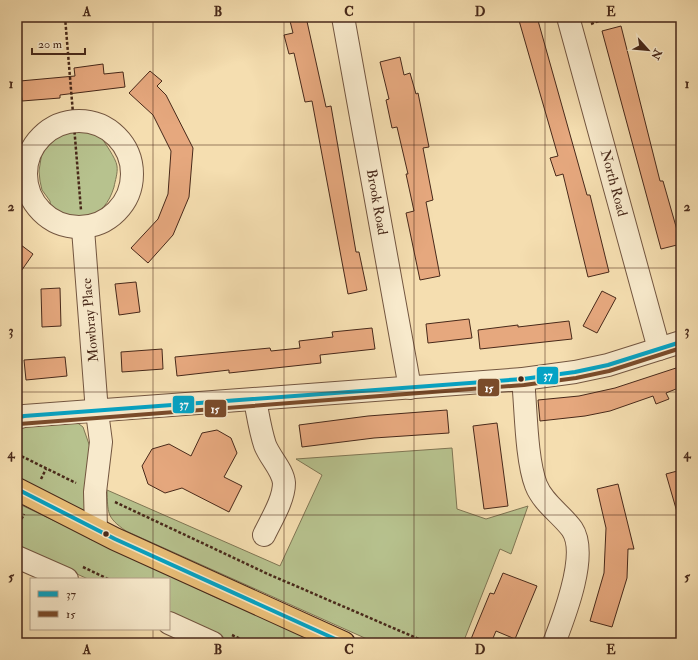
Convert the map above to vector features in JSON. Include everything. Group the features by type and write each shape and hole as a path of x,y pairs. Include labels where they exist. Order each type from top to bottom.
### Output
{"main road":[{"path":"17,489 96,529 344,643"}],"street":[{"name":"Brook Road","path":"343,17 410,388"},
{"name":"North Road","path":"568,17 659,349"},
{"path":"74,121 88,121 102,125 113,133 126,149 132,169 132,183 127,197 120,209 109,218 83,229 54,220 42,212 33,200 27,186 26,171 29,156 36,143 53,128 74,121"},
{"name":"Mowbray Place","path":"83,229 97,412 101,442 95,492 96,529"},
{"path":"17,418 24,416 97,412 523,379 576,372 681,342"},
{"path":"523,379 529,445 536,484 542,497 573,531 579,551 577,567 560,642"},
{"path":"255,400 265,445 270,456 283,475 284,485 282,496 264,535"},
{"path":"17,557 65,578"},
{"path":"170,623 213,643"}],"path":[{"path":"65,17 83,229"},
{"path":"17,454 268,574 428,643"}],"green space":[{"path":"79,128 99,134 110,150 116,163 117,174 110,198 104,206 90,216 72,217 51,210 50,201 42,190 39,171 43,146 49,138 58,133"},
{"path":"75,421 83,427 90,447 85,511 17,478 17,429 28,425"},
{"path":"452,448 457,509 486,519 528,506 511,554 500,549 463,643 376,643 126,531 111,518 108,509 107,490 280,566 322,475 296,459"},
{"path":"17,503 217,598 324,643 234,643 170,615 170,578 86,578 17,547"}],"building":[{"path":"289,17 306,17 326,107 331,106 356,252 359,252 367,290 348,294 312,101 305,102 294,53 289,54 284,35 293,33"},
{"path":"518,17 537,17 587,195 590,195 609,272 588,277 563,174 556,176 550,158 558,156"},
{"path":"621,26 660,181 663,181 681,244 661,249 602,31"},
{"path":"400,57 404,75 410,73 416,94 418,93 429,147 423,148 433,200 426,202 440,276 420,280 406,213 414,211 406,174 408,174 397,127 392,128 386,100 389,99 380,62"},
{"path":"103,64 104,74 123,72 125,87 60,95 60,98 22,101 20,81 75,76 74,68"},
{"path":"150,71 162,81 157,86 166,95 193,148 189,197 173,235 148,263 131,248 158,219 168,194 171,151 153,115 129,93"},
{"path":"17,242 33,254 17,277"},
{"path":"136,282 140,312 119,315 115,284"},
{"path":"60,288 61,326 42,327 41,289"},
{"path":"602,291 616,298 597,333 583,326"},
{"path":"469,319 472,338 428,343 426,324"},
{"path":"569,321 572,339 480,349 478,330"},
{"path":"372,328 375,349 320,355 321,363 229,373 229,370 177,376 175,357 270,348 271,351 300,348 299,341 333,337 332,332"},
{"path":"162,349 163,369 122,372 121,352"},
{"path":"65,357 67,376 26,380 24,360"},
{"path":"676,368 681,387 666,393 669,399 656,404 653,396 610,411 585,416 540,421 538,400 579,396 615,388"},
{"path":"447,410 449,433 374,438 302,447 299,425 368,416"},
{"path":"497,423 508,506 484,509 473,426"},
{"path":"217,430 231,438 237,453 224,477 242,486 229,512 182,488 165,493 148,484 142,466 152,449 169,444 191,456 202,433"},
{"path":"681,470 681,511 677,512 666,474"},
{"path":"618,484 634,549 628,549 627,578 612,627 590,621 604,573 606,528 597,489"},
{"path":"503,573 537,586 515,639 496,631 491,643 480,643 471,639 490,593 494,594"}],"transit line":[{"name":"37","path":"17,418 24,416 523,379 575,372 608,365 681,342"},
{"name":"15","path":"19,424 524,385 576,378 609,371 681,348"},
{"name":"37","path":"17,489 115,539 344,643"}]}
